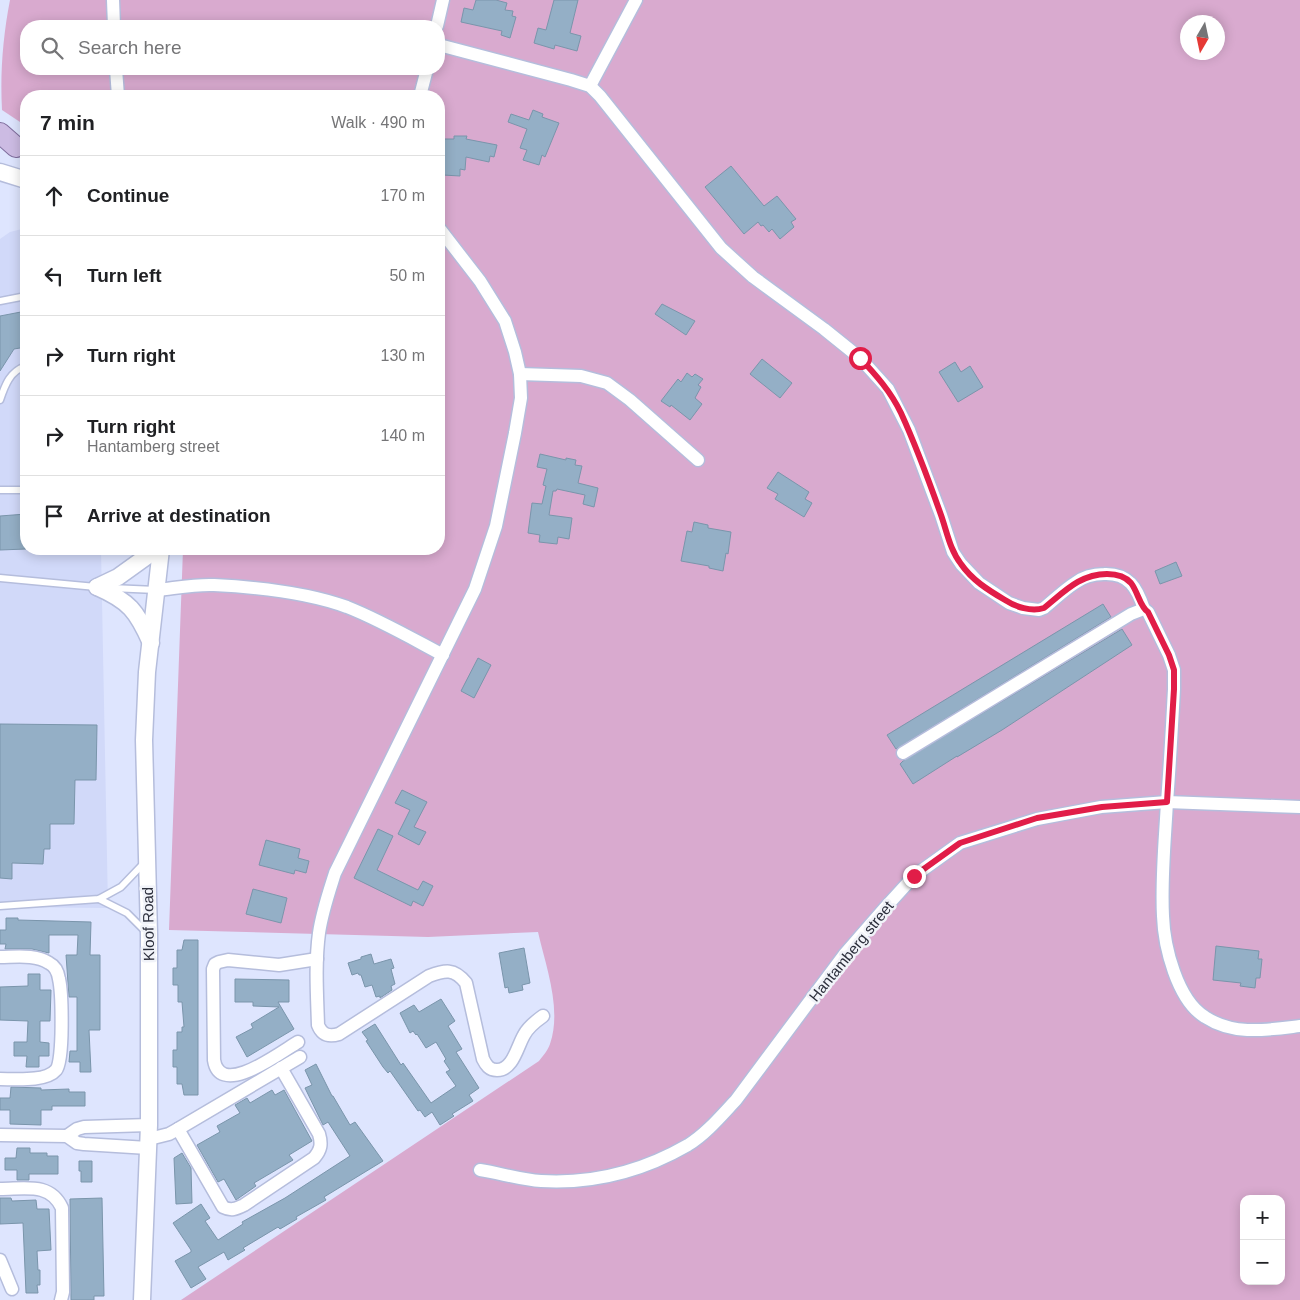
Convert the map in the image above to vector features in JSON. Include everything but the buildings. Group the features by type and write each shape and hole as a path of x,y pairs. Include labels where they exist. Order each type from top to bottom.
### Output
{"main road":[{"path":"0,133 14,147"}],"street":[{"path":"113,0 114,20"},
{"path":"438,20 443,0"},
{"path":"590,86 636,0"},
{"path":"445,47 542,71 590,86 600,96 721,248 753,276 817,323 860,358 888,389 908,430 940,510 953,552 961,564 979,583 1009,602 1023,608 1039,610 1076,582 1099,574 1116,574 1132,584 1140,597 1144,609 1148,612 1169,655 1174,670 1164,842 1162,917 1172,964 1180,988 1188,1003 1203,1017 1218,1024 1237,1030 1256,1031 1300,1026"},
{"path":"116,75 118,90"},
{"path":"422,90 425,75"},
{"path":"0,172 20,178"},
{"path":"445,236 480,281 505,321 520,374 521,398 496,526 475,589 335,873 326,900 319,932 317,960 318,1025 321,1032 326,1035 333,1036 339,1034 429,976 441,971 450,971 460,976 466,983 482,1059 487,1067 503,1070 510,1065 524,1035 543,1016"},
{"path":"520,374 581,376 595,378 607,383 630,400 698,460"},
{"path":"97,587 118,577 149,555"},
{"name":"Kloof Road","path":"142,1300 149,1137 148,935 144,740 147,672 160,555"},
{"path":"157,590 213,584 311,598 346,607 390,627 443,655"},
{"path":"97,587 118,596 134,610 143,624 151,643"},
{"path":"903,753 1131,614 1144,609"},
{"name":"Hantamberg street","path":"480,1170 539,1181 583,1181 622,1174 689,1144 716,1122 736,1100 844,955 884,909 914,876 960,843 1037,818 1102,807 1167,802 1300,808"},
{"path":"0,957 42,959 51,963 56,970 60,986 61,1031 61,1058 56,1070 42,1078 0,1079"},
{"path":"298,1042 243,1074 226,1075 219,1072 215,1067 214,1060 213,969 219,962 228,960 279,965 317,960"},
{"path":"0,1135 67,1136 76,1142 84,1144 169,1134 300,1057"},
{"path":"178,1129 223,1206 229,1210 244,1205 314,1158 321,1146 319,1134 281,1068"},
{"path":"67,1136 77,1129 84,1127 149,1137"},
{"path":"0,1189 41,1189 58,1198 62,1208 63,1292 61,1300"},
{"path":"0,1260 12,1289"}],"lane":[{"path":"0,301 20,297"},
{"path":"0,400 6,382 13,373 20,369"},
{"path":"0,490 20,490"},
{"path":"0,578 97,587 157,590"},
{"path":"0,906 99,899 121,886 147,860"},
{"path":"99,899 127,913 137,921 148,935"}],"shaded area":[{"path":"10,0 1300,0 1300,1300 181,1300 539,1061 549,1046 553,1031 554,1002 552,988 538,932 428,937 169,930 183,555 445,555 445,90 20,90 20,122 2,110 2,68"},
{"path":"20,230 20,555 101,555 108,908 0,907 0,239 10,232"}],"route":[{"path":"860,358 888,389 908,430 934,496 953,552 961,564 979,583 1009,602 1023,608 1039,610 1076,582 1088,577 1099,574 1116,574 1125,578 1132,584 1140,597 1144,609 1148,612 1169,655 1174,670 1167,802 1102,807 1037,818 960,843 914,876"}]}
